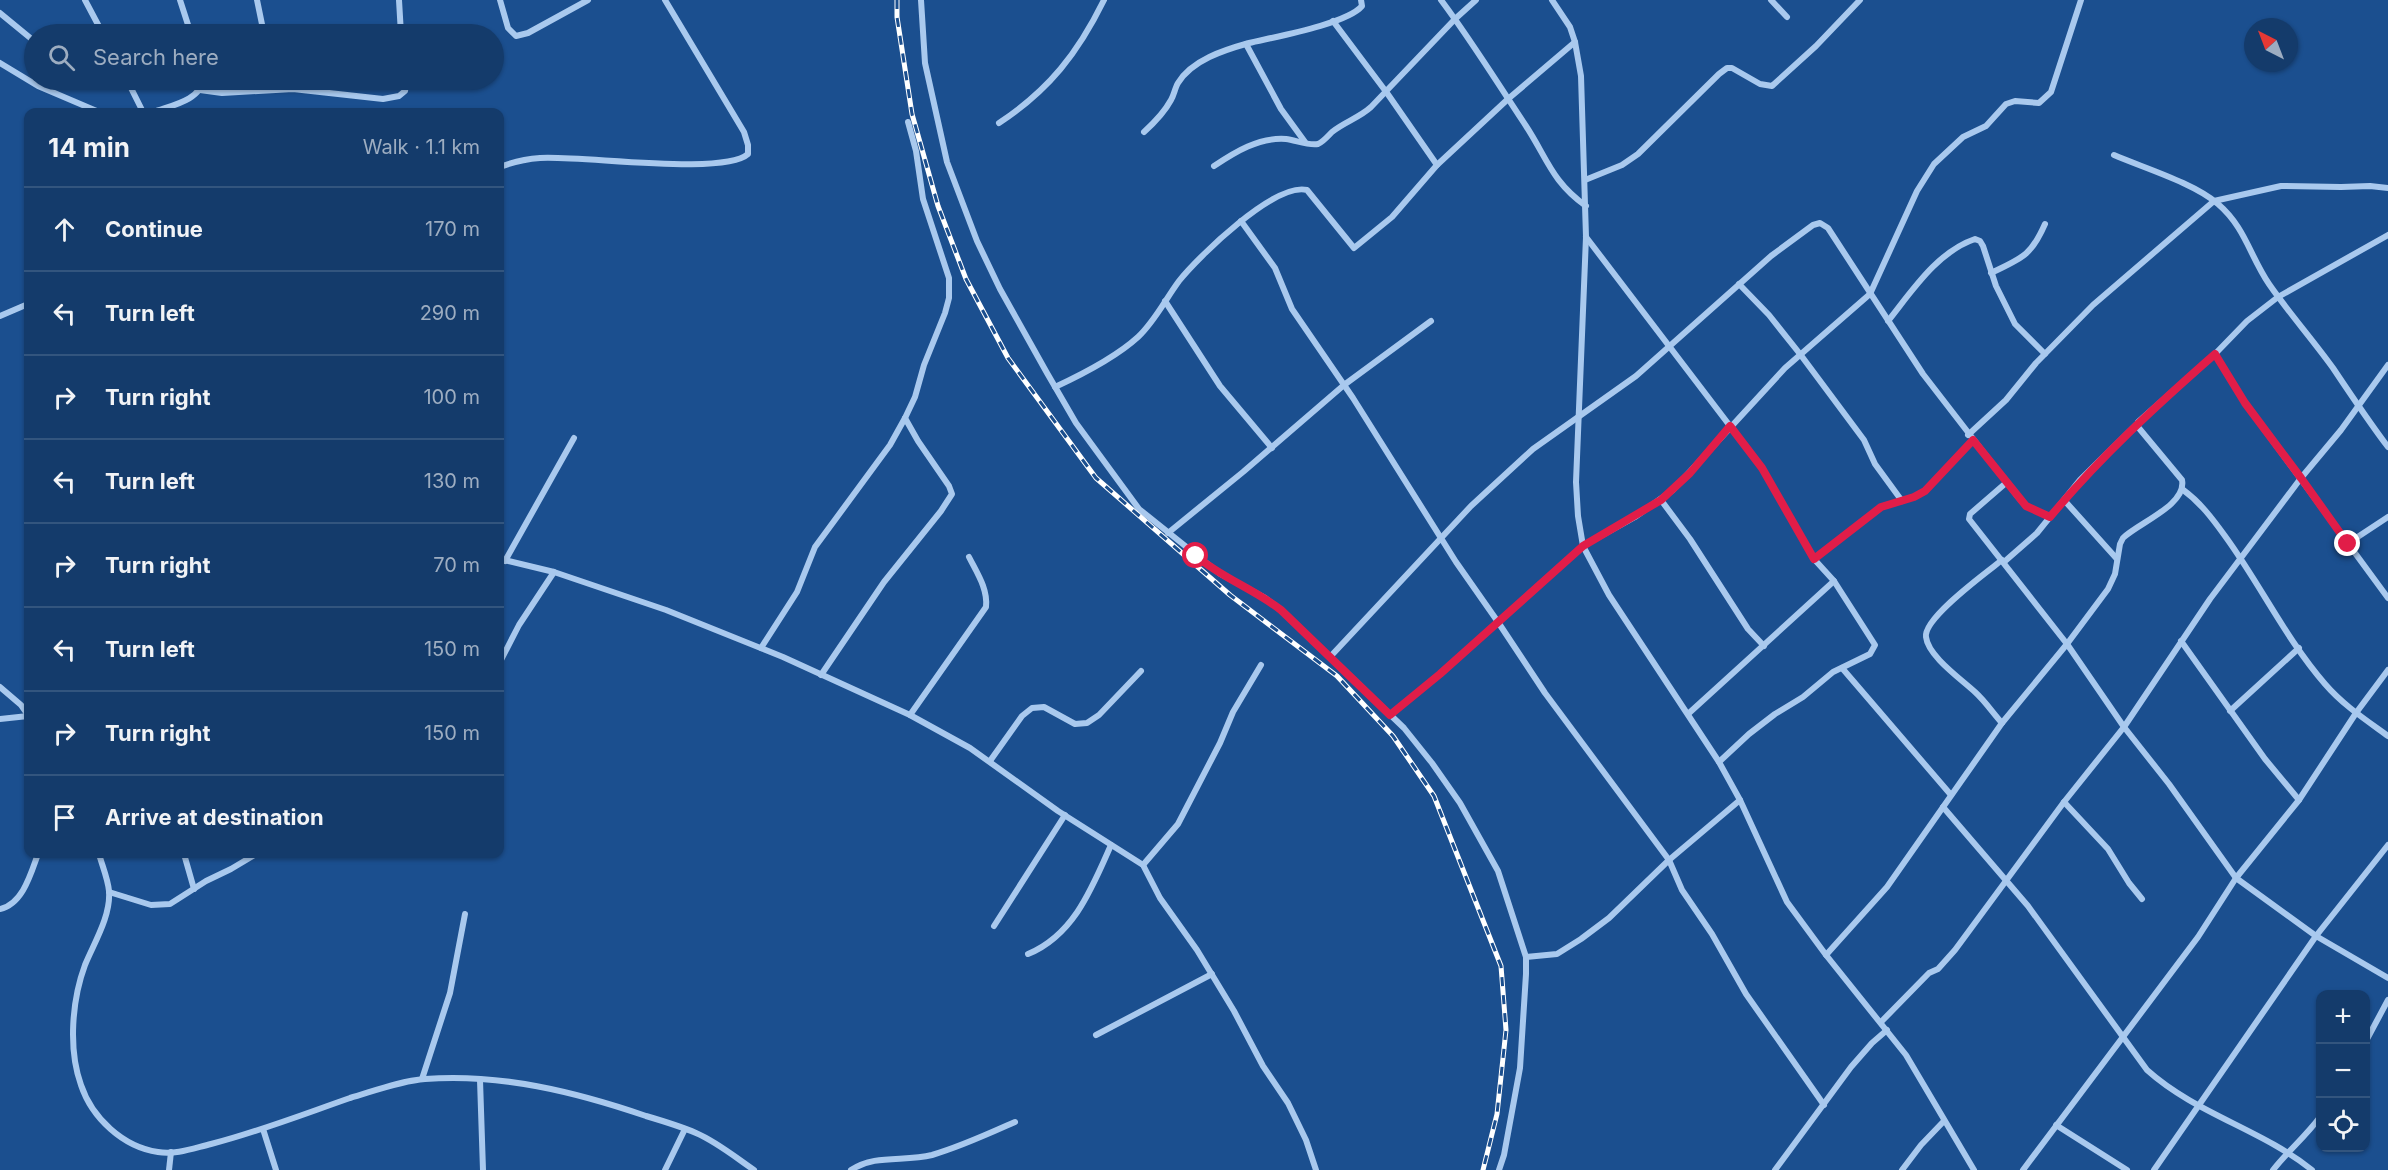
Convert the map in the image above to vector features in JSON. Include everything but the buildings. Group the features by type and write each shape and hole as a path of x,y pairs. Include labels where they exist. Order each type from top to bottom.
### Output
{"street":[{"path":"85,0 98,24"},
{"path":"180,0 188,24"},
{"path":"257,0 262,24"},
{"path":"399,0 400,24"},
{"path":"500,0 508,28 516,36 528,33 588,0"},
{"path":"504,166 523,160 553,158 696,165 736,162 748,154 744,132 665,0"},
{"path":"921,0 925,63 947,162 981,250 1022,330 1076,423 1139,509 1219,573 1272,603 1404,728 1460,803 1498,871 1526,957 1520,1068 1504,1155 1499,1170"},
{"path":"999,123 1038,94 1059,73 1077,49 1104,0"},
{"path":"1144,132 1165,111 1178,84 1196,65 1210,57 1246,44 1353,14 1362,6 1361,0"},
{"path":"1441,0 1508,99 1562,186 1586,206"},
{"path":"1214,166 1236,152 1260,142 1284,138 1317,144 1322,142 1334,130 1361,116 1387,93 1455,19 1476,0"},
{"path":"1552,0 1570,27 1581,76 1586,237 1576,482 1583,546 1609,595 1719,762 1740,800 1787,902 1906,1055 1974,1170"},
{"path":"1771,0 1787,17"},
{"path":"1585,180 1622,165 1638,154 1727,68 1732,68 1760,84 1772,86 1860,0"},
{"path":"1390,715 1583,546 1661,500 1690,473 1730,426 1800,354 1870,294 1917,191 1934,164 1963,136 1986,126 2006,104 2015,101 2039,103 2051,92 2080,0"},
{"path":"0,13 24,33"},
{"path":"1333,21 1437,165"},
{"path":"1055,387 1090,369 1136,339 1146,329 1190,267 1241,221 1279,196 1300,189 1306,190 1320,204 1354,248 1392,217 1437,165 1508,99 1575,42"},
{"path":"1246,44 1281,109 1305,142"},
{"path":"0,63 24,78"},
{"path":"47,90 90,108"},
{"path":"132,90 141,108"},
{"path":"164,108 194,96 200,90 222,93 262,90"},
{"path":"302,90 383,99 399,96 405,90"},
{"path":"761,648 797,592 815,547 890,445 905,418 915,397 924,365 945,313 950,286 923,199 916,151 908,122"},
{"path":"2114,155 2214,201 2241,228 2254,258 2278,297 2388,447"},
{"path":"1814,559 1871,513 1925,491 2045,354 2093,305 2199,211 2214,201 2281,186 2388,188"},
{"path":"1241,221 1275,268 1292,309 1344,385 1441,538 1545,693 1669,860 1682,890 1712,934 1746,994 1824,1105"},
{"path":"1330,657 1471,506 1533,449 1636,376 1739,284 1813,225 1821,224 1828,228 1923,374 2026,506 2050,517"},
{"path":"1991,273 2026,255 2032,249 2045,224"},
{"path":"2002,723 1976,693 1947,668 1927,643 1925,635 1927,628 1974,581 2003,561 2050,517 2080,480 2137,424 2215,354 2247,321 2278,297 2388,235"},
{"path":"1586,237 1762,468 1814,559 1834,581 1875,645 1870,654 1842,668 1749,734 1719,762"},
{"path":"1888,321 1926,274 1942,259 1970,241 1980,241 1991,273 2015,324 2045,354"},
{"path":"1739,284 1769,315 1800,354 1864,440 1875,465 1902,501"},
{"path":"1165,301 1220,386 1272,448"},
{"path":"0,316 24,306"},
{"path":"1168,533 1272,448 1344,385 1431,321"},
{"path":"2215,354 2245,403 2388,598"},
{"path":"1881,1022 1955,950 2064,802 2124,727 2181,640 2301,478 2358,407 2388,364"},
{"path":"821,675 884,582 952,494 905,418"},
{"path":"1826,955 1887,887 2002,723 2067,644 2108,589 2115,574 2123,538 2165,510 2179,496 2182,480 2137,424"},
{"path":"504,557 574,438"},
{"path":"2007,482 1969,517 2067,644 2124,727 2163,775 2236,878 2316,936 2388,978"},
{"path":"2182,489 2207,511 2242,559 2324,683 2356,713 2388,736"},
{"path":"1661,500 1690,539 1748,629 1764,646"},
{"path":"2064,500 2117,559"},
{"path":"2348,544 2388,517"},
{"path":"910,715 986,607 983,585 969,557"},
{"path":"504,560 554,572 657,606 761,648 910,715 990,761 1065,815 1143,865 1160,898 1181,925 1212,974 1263,1066 1288,1103 1306,1140 1316,1170"},
{"path":"504,654 519,625 554,572"},
{"path":"1688,714 1834,581"},
{"path":"2181,640 2265,759 2299,800"},
{"path":"2230,711 2299,648"},
{"path":"1143,865 1178,824 1220,743 1233,712 1261,665"},
{"path":"1842,668 1951,795"},
{"path":"2023,1170 2198,937 2236,878 2299,800 2356,713 2388,670"},
{"path":"990,761 1022,716 1032,708 1044,707 1075,724 1088,723 1099,715 1141,671"},
{"path":"0,687 24,709"},
{"path":"0,719 24,714"},
{"path":"1526,957 1557,954 1609,918 1669,860 1740,800"},
{"path":"2064,802 2108,849 2142,899"},
{"path":"1943,807 2028,906 2147,1070 2198,1107 2287,1152 2312,1170"},
{"path":"994,926 1065,815"},
{"path":"1028,954 1045,947 1058,936 1083,905 1110,845"},
{"path":"2154,1170 2316,936 2388,845"},
{"path":"0,909 6,907 23,891 36,858"},
{"path":"100,858 110,892 103,923 85,967 76,1001 74,1045 77,1071 91,1108 108,1127 142,1148 171,1152 227,1140 388,1086 422,1079 450,1078 556,1090 608,1103 685,1129 718,1145 754,1170"},
{"path":"185,858 194,889"},
{"path":"110,892 139,902 161,906 178,900 249,858"},
{"path":"422,1079 450,993 465,914"},
{"path":"1096,1035 1212,974"},
{"path":"2370,1034 2388,1000"},
{"path":"1775,1170 1851,1067 1887,1030"},
{"path":"480,1080 483,1170"},
{"path":"1902,1170 1921,1145 1944,1121"},
{"path":"850,1170 862,1163 874,1160 931,1155 1015,1122"},
{"path":"2273,1170 2316,1122"},
{"path":"2056,1125 2127,1170"},
{"path":"263,1129 276,1170"},
{"path":"665,1170 685,1129"},
{"path":"169,1170 171,1152"}],"railway":[{"path":"897,0 897,17 912,114 938,206 966,279 1008,358 1096,478 1230,595 1337,676 1393,736 1434,796 1501,966 1506,1030 1497,1114 1483,1170"}],"route":[{"path":"1196,556 1219,573 1265,598 1281,610 1390,715 1440,674 1583,546 1635,518 1673,490 1730,426 1762,468 1814,559 1871,513 1925,491 1973,440 2026,506 2050,517 2080,480 2126,437 2140,420 2215,354 2245,403 2348,544"}]}
